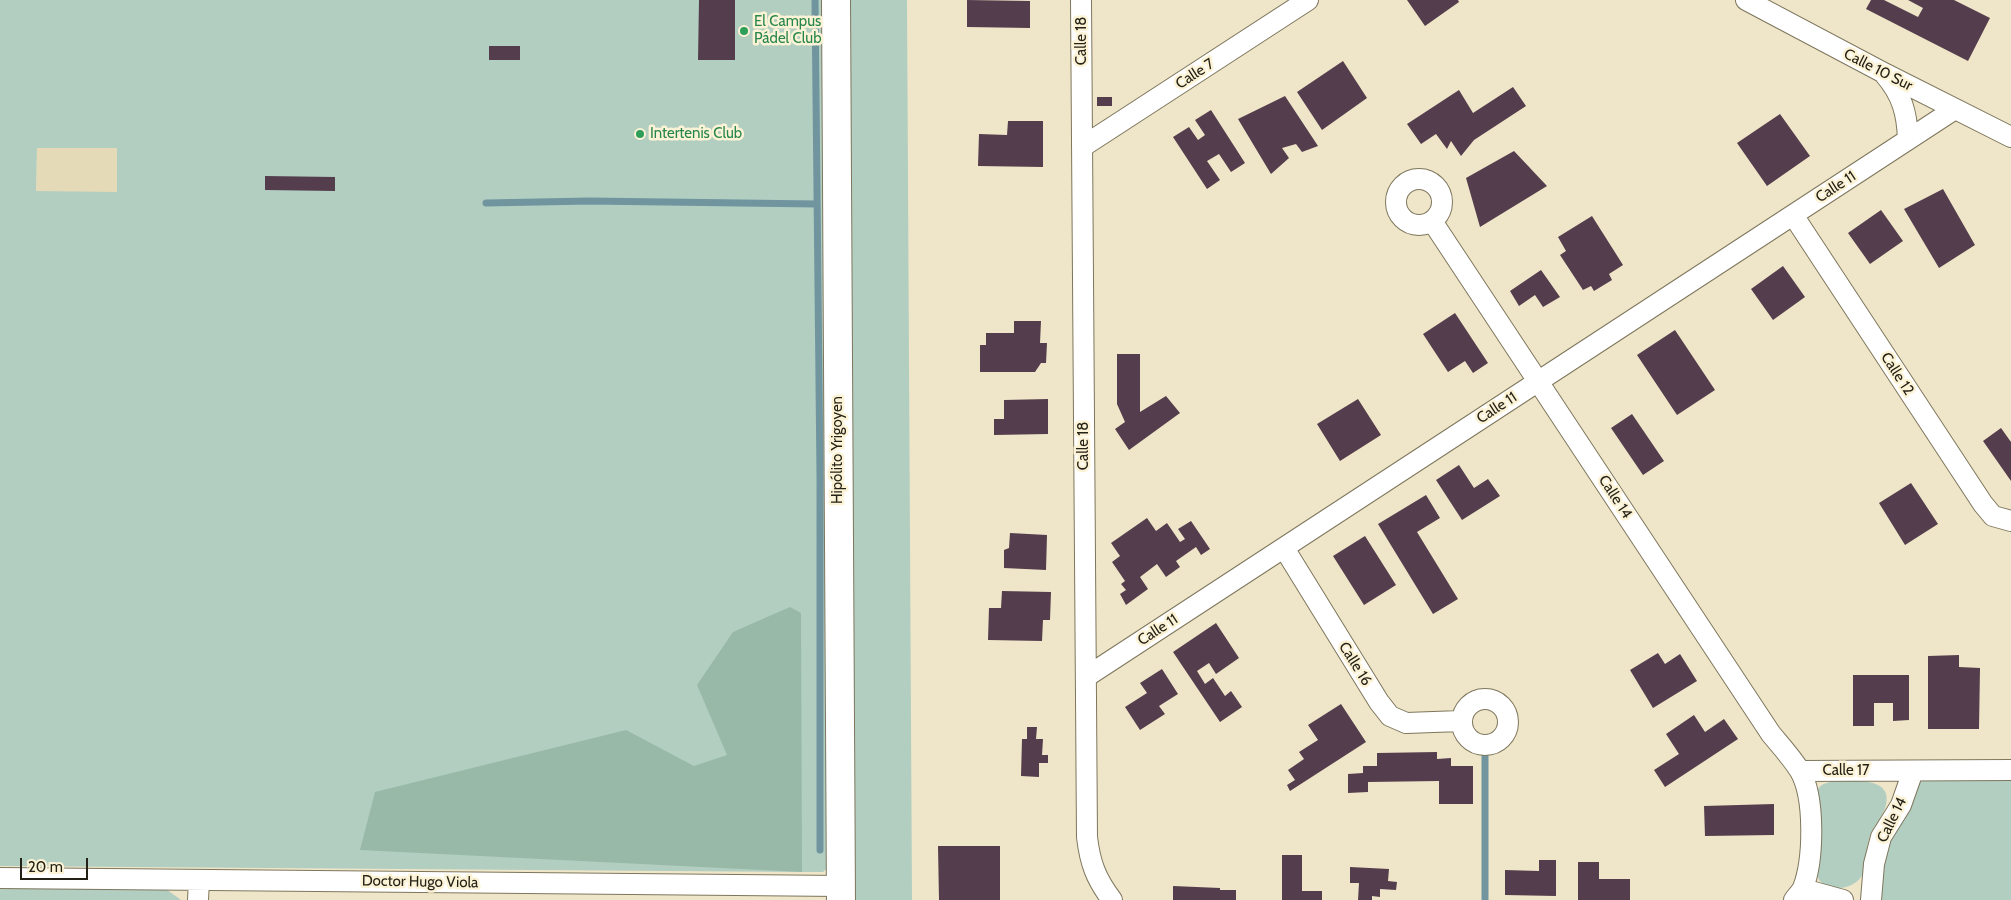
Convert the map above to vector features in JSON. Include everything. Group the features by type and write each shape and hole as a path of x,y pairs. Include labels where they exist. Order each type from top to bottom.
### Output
{"main road":[{"name":"Hipólito Yrigoyen","path":"836,0 841,893"}],"street":[{"name":"Calle 18","path":"1081,0 1086,837 1090,860 1106,896"},
{"name":"Calle 7","path":"1082,147 1308,0"},
{"name":"Calle 10 Sur","path":"1746,0 2011,137"},
{"path":"1884,73 1895,87 1904,104 1908,121 1908,139"},
{"name":"Calle 11","path":"1086,677 1955,109"},
{"name":"Calle 12","path":"1793,215 1983,504 1994,516 2011,521"},
{"name":"Calle 14","path":"1432,221 1772,734 1800,771"},
{"name":"Calle 16","path":"1284,548 1379,702 1390,716 1406,723 1462,722"},
{"name":"Calle 17","path":"1843,900 1798,894 1808,865 1812,837 1811,812 1800,771 2011,770"},
{"name":"Calle 14","path":"1871,900 1874,864 1881,837 1901,805 1913,771"},
{"name":"Doctor Hugo Viola","path":"0,878 198,890 841,893"}],"shaded area":[{"path":"37,148 117,148 117,192 36,192"}],"green space":[{"path":"0,0 824,0 828,868 823,872 802,872 0,866","holes":["37,148 117,148 117,192 36,191"]},
{"path":"845,0 907,0 912,900 851,900"},
{"path":"790,607 801,613 802,872 360,850 375,792 626,730 694,766 727,755 697,685 733,632"},
{"path":"2011,770 2011,900 1871,900 1913,771"},
{"path":"1836,781 1871,782 1879,785 1884,790 1887,798 1885,808 1869,839 1863,873 1855,883 1844,888 1825,885 1820,881 1815,871 1814,804 1816,795 1818,789 1824,784"},
{"path":"0,887 166,889 181,900 0,900"}],"building":[{"path":"699,0 735,0 735,60 698,60"},
{"path":"967,0 1030,1 1030,28 967,27"},
{"path":"1407,0 1458,0 1459,2 1425,26"},
{"path":"1871,0 1884,0 1918,17 1923,8 1908,0 1954,0 1990,18 1968,61 1866,9"},
{"path":"489,46 520,46 520,60 489,60"},
{"path":"1343,61 1367,98 1322,130 1297,92"},
{"path":"1513,87 1526,106 1474,140 1461,156 1451,141 1447,149 1436,134 1421,144 1407,124 1459,90 1473,113"},
{"path":"1285,96 1318,146 1302,152 1296,144 1282,148 1289,158 1271,174 1238,119"},
{"path":"1097,97 1112,97 1112,106 1097,106"},
{"path":"1211,110 1245,163 1231,172 1219,154 1207,161 1220,180 1207,189 1173,137 1189,127 1198,140 1205,135 1195,120"},
{"path":"1780,114 1810,156 1767,186 1737,143"},
{"path":"1008,121 1043,121 1043,167 978,166 979,134 1007,135"},
{"path":"1514,151 1547,186 1480,227 1466,178"},
{"path":"265,176 335,177 335,191 265,190"},
{"path":"1943,189 1975,245 1939,268 1904,209"},
{"path":"1881,210 1903,241 1870,264 1848,233"},
{"path":"1592,216 1623,265 1609,274 1612,280 1594,291 1591,286 1583,290 1560,255 1566,251 1558,237"},
{"path":"1783,266 1805,297 1773,320 1751,289"},
{"path":"1541,270 1560,297 1543,307 1535,295 1519,306 1510,291"},
{"path":"1455,313 1488,363 1473,373 1465,361 1448,372 1423,334"},
{"path":"1014,321 1041,321 1040,343 1047,343 1046,363 1041,363 1035,372 980,372 980,345 986,345 986,333 1014,333"},
{"path":"1675,330 1715,390 1677,415 1637,355"},
{"path":"1117,354 1140,354 1140,412 1166,396 1180,413 1129,450 1115,429 1125,422 1117,404"},
{"path":"1048,399 1048,434 994,435 994,419 1004,419 1004,400"},
{"path":"1358,399 1381,435 1340,461 1317,424"},
{"path":"1632,414 1664,461 1643,475 1611,428"},
{"path":"2001,428 2011,442 2011,481 1983,441"},
{"path":"1459,465 1474,488 1488,479 1500,496 1462,520 1436,480"},
{"path":"1911,483 1938,524 1905,545 1879,503"},
{"path":"1426,495 1440,518 1417,532 1458,599 1433,614 1378,524"},
{"path":"1147,518 1156,531 1167,523 1180,542 1185,539 1178,529 1191,521 1210,549 1201,555 1196,547 1176,561 1180,567 1166,577 1157,564 1140,577 1148,589 1126,605 1120,594 1126,590 1121,584 1125,581 1112,562 1120,556 1111,543"},
{"path":"1010,533 1047,535 1046,570 1004,568 1004,550 1009,548"},
{"path":"1365,536 1396,585 1364,605 1333,556"},
{"path":"1002,591 1051,592 1050,620 1043,620 1042,641 988,640 989,608 1001,608"},
{"path":"1216,623 1239,658 1216,674 1209,663 1197,671 1205,684 1213,678 1225,696 1231,691 1242,707 1220,722 1173,652"},
{"path":"1658,653 1665,664 1680,654 1697,681 1653,708 1630,670"},
{"path":"1959,655 1959,667 1980,668 1979,729 1928,729 1928,656"},
{"path":"1162,669 1178,694 1159,706 1165,714 1140,730 1125,707 1147,693 1140,683"},
{"path":"1853,675 1909,675 1909,720 1893,721 1893,703 1874,703 1874,726 1853,726"},
{"path":"1341,704 1366,742 1290,791 1287,785 1295,780 1288,770 1304,759 1299,752 1318,740 1308,725"},
{"path":"1694,715 1705,732 1724,719 1738,739 1665,787 1654,770 1679,754 1666,734"},
{"path":"1027,727 1037,727 1036,739 1043,739 1042,755 1048,755 1048,763 1039,763 1039,777 1021,776 1022,739 1027,739"},
{"path":"1437,752 1437,759 1451,758 1451,766 1473,766 1473,804 1439,804 1439,781 1368,782 1368,792 1348,793 1348,774 1363,773 1363,766 1377,766 1377,753"},
{"path":"1774,804 1774,835 1705,836 1704,806"},
{"path":"938,846 1000,846 1000,900 939,900"},
{"path":"1282,855 1302,855 1302,891 1322,891 1322,900 1282,900"},
{"path":"1539,860 1556,860 1556,896 1505,895 1505,870 1539,871"},
{"path":"1578,862 1599,862 1599,879 1630,879 1630,900 1578,900"},
{"path":"1350,867 1389,869 1388,881 1397,882 1396,890 1380,889 1380,897 1372,896 1372,900 1358,900 1359,883 1350,883"},
{"path":"1173,886 1236,890 1236,900 1173,900"}],"waterway":[{"path":"815,0 820,476 820,850"},
{"path":"486,203 590,201 817,204"},
{"path":"1485,751 1485,900"}],"place":[{"name":"El Campus Pádel Club","path":"744,31"},
{"name":"Intertenis Club","path":"640,134"}]}
